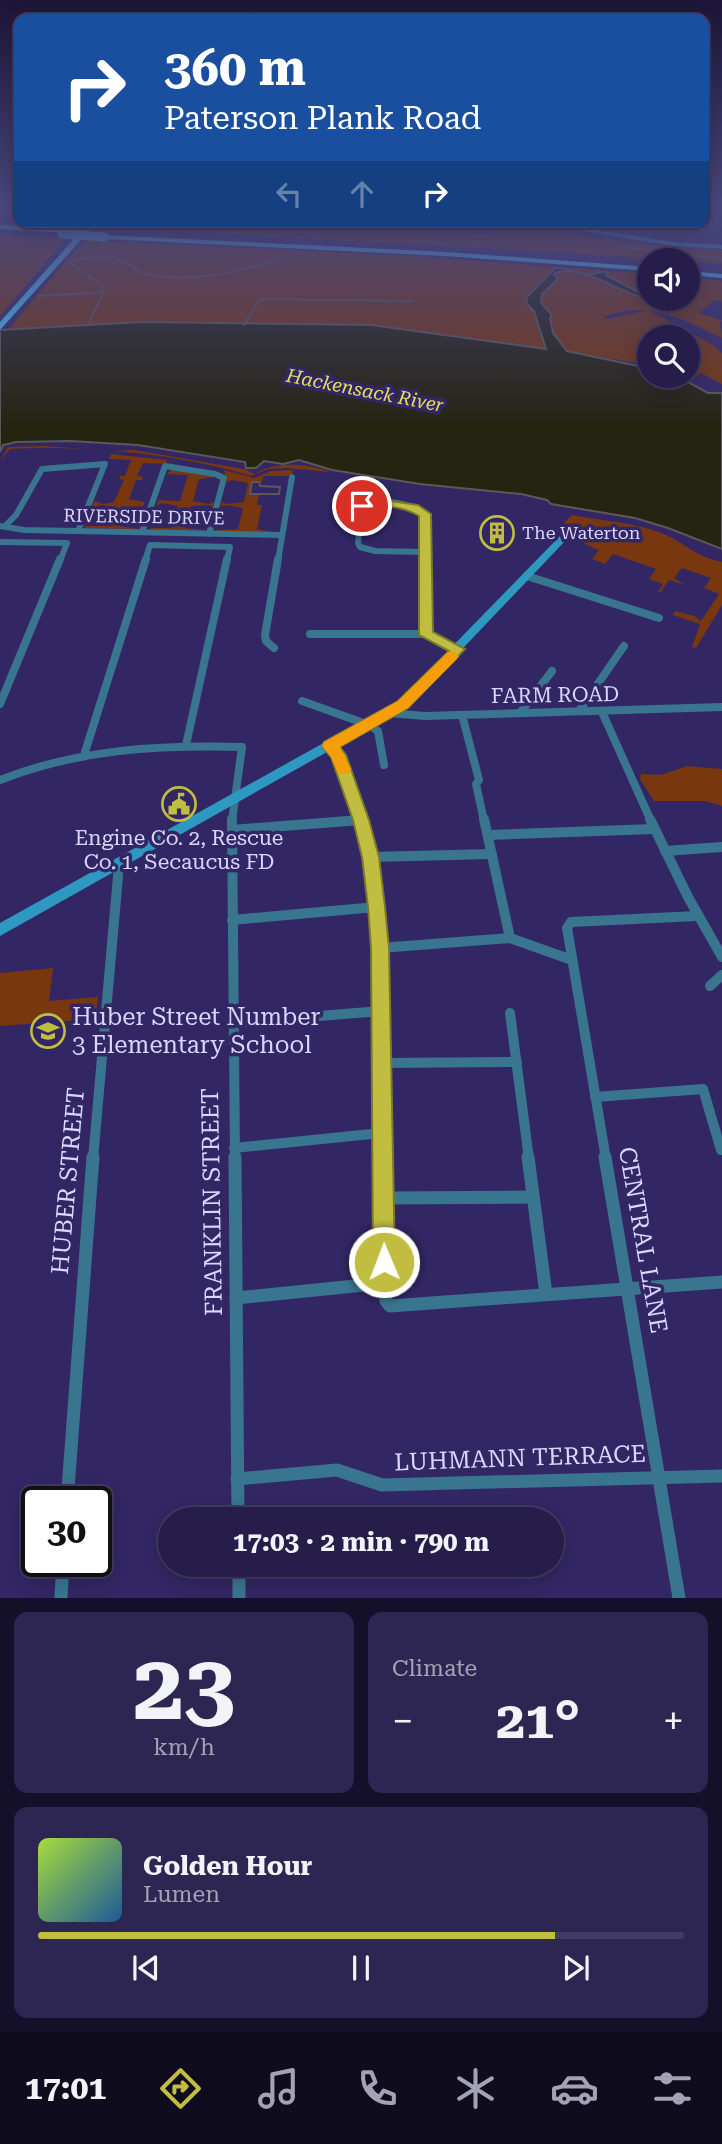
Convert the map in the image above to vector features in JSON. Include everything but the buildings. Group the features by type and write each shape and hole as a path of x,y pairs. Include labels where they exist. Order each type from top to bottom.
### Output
{"highway":[{"path":"0,327 41,281"}],"street":[{"path":"0,519 2,526 16,515 42,469 105,464 78,531"},
{"path":"142,533 165,466 215,474 224,478 209,534"},
{"path":"274,648 266,641 265,635 292,477"},
{"path":"425,552 375,551 360,547 358,542 362,506 371,501 421,510 425,514 426,635"},
{"name":"RIVERSIDE DRIVE","path":"2,526 78,531 282,535"},
{"path":"0,930 389,713 418,692 564,538"},
{"path":"0,542 67,543 0,704"},
{"path":"0,780 20,771 85,752 138,746 186,745 230,547 150,545 85,752"},
{"path":"527,576 618,608 659,618"},
{"path":"310,634 426,635 458,649"},
{"path":"579,711 624,646"},
{"path":"520,713 552,671"},
{"path":"302,701 369,725 378,731 384,765"},
{"name":"FARM ROAD","path":"389,713 407,716 722,707"},
{"path":"602,712 654,829 697,916 722,957"},
{"path":"462,715 479,780 476,784 510,938"},
{"name":"FRANKLIN STREET","path":"186,745 242,747 233,800 232,830 238,1507"},
{"path":"329,746 338,755 371,857 380,948 386,1301 390,1306 722,1282"},
{"path":"232,830 361,820"},
{"path":"488,835 654,829"},
{"path":"665,851 722,847"},
{"path":"371,857 492,854"},
{"name":"HUBER STREET","path":"68,1486 81,1289 119,865"},
{"path":"232,920 376,907"},
{"name":"CENTRAL LANE","path":"679,1598 567,929 571,922 697,916"},
{"path":"380,948 510,938 572,960"},
{"path":"710,986 722,975"},
{"path":"233,1023 381,1011"},
{"path":"510,1013 546,1294"},
{"path":"382,1063 517,1062"},
{"path":"595,1097 703,1089 721,1150"},
{"path":"234,1148 382,1133"},
{"path":"383,1198 533,1196"},
{"path":"236,1298 384,1283"},
{"name":"LUHMANN TERRACE","path":"237,1479 337,1470 382,1485 722,1476"},
{"path":"61,1598 62,1577"},
{"path":"239,1577 239,1598"}],"shaded area":[{"path":"0,281 30,281 0,316"},
{"path":"49,281 637,281 637,310 604,317 608,319 649,311 675,325 637,325 637,363 371,325 141,322 8,330"},
{"path":"700,281 722,281 722,301 714,300 699,313 722,320 722,338 700,325 649,311 700,311"},
{"path":"700,338 722,353 722,384 701,373"},
{"path":"44,446 96,450 10,449 0,461 8,447"},
{"path":"134,450 244,469 255,474 272,467 282,465 313,467 330,472 287,468 268,469 251,476 194,462 108,451"},
{"path":"111,454 167,460 166,464 143,463 137,476 143,477 142,480 136,480 129,499 145,502 143,506 126,508 119,526 139,529 84,526 106,526 113,508 102,505 92,507 94,501 103,504 114,502 124,480 119,479 120,476 125,476 131,460 109,459"},
{"path":"172,469 216,477 199,479 193,501 209,504 214,502 213,507 191,506 185,528 206,530 149,528 172,528 178,506 162,503 156,506 159,500 180,501 188,475 167,474"},
{"path":"224,470 254,478 271,471 293,470 291,476 264,476 260,486 258,482 252,482 250,494 259,494 257,505 262,505 257,529 276,533 215,530 238,529 243,508 226,505 220,507 222,502 244,502 248,483 232,480 227,482"},
{"path":"572,515 648,529 703,556 722,562 722,605 696,648 692,647 700,624 673,615 675,611 694,616 701,621 719,594 704,588 711,578 682,568 674,578 685,585 669,580 661,592 658,592 663,584 649,579 656,569 613,554 605,564 592,559 599,550 561,532 560,527"},
{"path":"687,766 722,769 722,806 705,801 654,801 640,779 641,774 661,775"},
{"path":"53,968 49,1001 98,997 96,1012 81,1014 81,1020 0,1026 0,973"}],"water":[{"name":"Hackensack River","path":"543,281 556,281 542,294 541,303 552,315 550,318 553,333 567,351 637,366 637,388 699,388 708,393 722,393 722,549 635,518 551,504 547,500 521,494 420,484 332,470 299,460 283,464 264,461 256,468 246,468 245,462 138,445 70,441 16,442 3,445 0,452 0,330 141,322 371,325 546,349 534,311 527,304 526,298"},
{"path":"602,281 616,281 636,291 637,295"}],"waterway":[{"path":"96,281 105,287 103,292"},
{"path":"38,296 103,292"},
{"path":"89,324 103,292"},
{"path":"244,325 260,299 412,301"},
{"path":"252,482 259,482 260,486 280,487 279,494 250,494 252,482"}],"slow traffic":[{"path":"343,769 338,755 329,746 403,704 453,656"}],"place":[{"name":"The Waterton","path":"497,533"},
{"name":"Engine Co. 2, Rescue Co. 1, Secaucus FD","path":"179,804"},
{"name":"Huber Street Number 3 Elementary School","path":"48,1031"}],"route":[{"path":"362,506 371,501 414,507 425,514 426,635 458,649 418,692 403,704 329,746 338,755 371,857 380,948 384,1262"}]}
